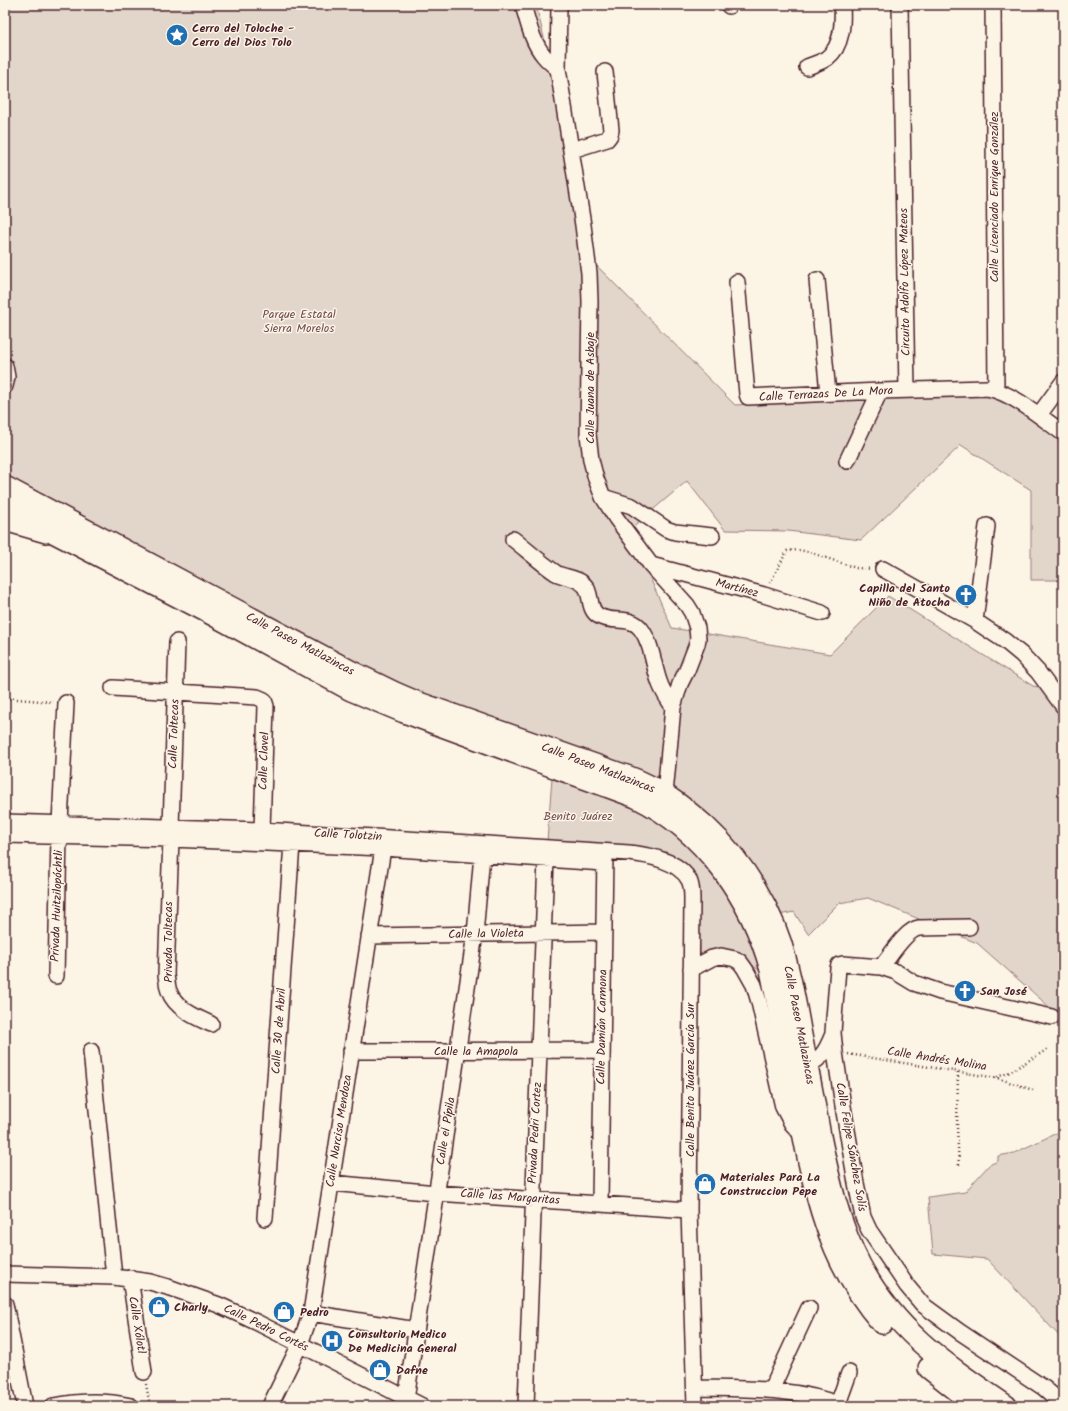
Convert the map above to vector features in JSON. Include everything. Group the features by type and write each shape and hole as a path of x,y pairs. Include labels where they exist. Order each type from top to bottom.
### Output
{"highway":[{"name":"Calle Paseo Matlazincas","path":"5,487 352,672 395,693 635,779 665,794 698,820 727,849 750,881 768,911 779,937 786,961 799,1067 804,1137 813,1185 825,1225 834,1247 852,1283 880,1322 924,1365 977,1406"},
{"name":"Calle Paseo Matlazincas","path":"5,506 208,612 351,690 419,718 631,795 652,805 686,831 722,870 735,888 755,923 769,964 799,1067 834,1197 859,1263 886,1306 908,1331 938,1358 1006,1406"}],"street":[{"path":"523,5 528,24 539,48 558,69"},
{"name":"Calle Juana de Asbaje","path":"559,5 558,69 572,150 589,273 588,434 591,460 603,497 616,518 651,564 687,605 692,613 697,628 697,644 680,684 674,707 665,794"},
{"path":"807,67 826,59 836,48 840,37 842,5"},
{"name":"Circuito Adolfo López Mateos","path":"900,5 907,390"},
{"name":"Calle Licenciado Enrique González","path":"993,5 996,390"},
{"path":"572,150 607,139 610,135 611,130 605,72"},
{"path":"817,280 828,393"},
{"name":"Calle Terrazas De La Mora","path":"737,282 748,397 907,390"},
{"path":"5,366 7,378 5,386"},
{"path":"1039,415 1063,382"},
{"path":"907,390 969,388 987,388 996,390 1039,415 1063,433"},
{"path":"847,461 880,391"},
{"path":"603,497 632,506 666,529 675,532 712,536"},
{"path":"5,523 70,541"},
{"path":"975,621 987,526"},
{"path":"513,539 557,573 574,579 585,586 592,607 597,615 608,619 629,621 640,627 650,646 662,691 674,707"},
{"name":"Martínez","path":"651,564 764,595 822,613"},
{"path":"884,569 975,621 1004,641 1056,687 1063,706"},
{"name":"Calle Toltecas","path":"171,833 177,642"},
{"path":"113,688 175,692"},
{"name":"Calle Clavel","path":"175,692 257,697 264,700 266,706 262,830"},
{"name":"Privada Huitzilopóchtli","path":"56,976 60,830 66,703"},
{"name":"Calle Tolotzin","path":"5,822 60,830 171,833 262,830 520,845 605,857"},
{"name":"Calle Tolotzin","path":"5,835 60,830"},
{"name":"Calle Tolotzin","path":"171,833 292,844 383,848 546,859 639,854 655,858 669,864 681,870 686,875"},
{"name":"Privada Toltecas","path":"171,833 166,975 169,992 178,1004 194,1017 210,1024"},
{"name":"Calle 30 de Abril","path":"265,1218 292,844"},
{"name":"Calle Narciso Mendoza","path":"270,1406 300,1344 311,1313 383,848"},
{"name":"Calle el Pípila","path":"405,1402 475,934 482,855"},
{"name":"Calle Damián Carmona","path":"600,1203 605,857"},
{"name":"Privada Pedri Cortez","path":"526,1406 532,1199 546,859"},
{"name":"Calle Benito Juárez García Sur","path":"686,875 692,888 689,1210 695,1406"},
{"path":"969,927 919,928 912,930 881,967 896,972 914,983 940,992 1052,1017"},
{"name":"Calle la Violeta","path":"369,936 604,932"},
{"path":"691,969 712,958 721,956 735,959 740,962 745,969 754,985 759,1002 783,1107 792,1124 804,1137"},
{"name":"Calle Felipe Sánchez Solís","path":"881,967 839,965 835,993 833,1033 835,1052 857,1190 863,1217 875,1241 907,1286 924,1305 960,1332 1044,1388 1063,1404"},
{"path":"799,1067 822,1056 833,1033"},
{"name":"Calle la Amapola","path":"351,1051 602,1050"},
{"path":"91,1051 114,1277"},
{"name":"Calle las Margaritas","path":"331,1183 436,1193 689,1210"},
{"name":"Calle Pedro Cortés","path":"5,1274 130,1278 171,1288 219,1305 256,1322 300,1344 405,1402 422,1406"},
{"name":"Calle Xólotl","path":"130,1278 144,1372"},
{"path":"5,1304 10,1352 26,1406"},
{"path":"771,1390 809,1308"},
{"path":"311,1313 416,1330"},
{"path":"695,1388 771,1390 803,1394 841,1405 849,1373"},
{"path":"53,1406 83,1402 102,1402 131,1406"}],"path":[{"path":"764,595 786,551 798,550 809,552 856,568 884,569"},
{"path":"5,698 66,703"},
{"path":"996,1078 1008,1073 1048,1049"},
{"name":"Calle Andrés Molina","path":"835,1052 996,1078 1033,1090"},
{"path":"958,1072 957,1128 959,1168"},
{"path":"144,1372 150,1406"}],"green space":[{"name":"Parque Estatal Sierra Morelos","path":"5,5 536,5 571,148 593,262 735,405 988,390 1063,439 1063,580 1031,580 1031,490 961,445 861,540 788,531 725,530 687,481 629,530 672,628 830,654 888,596 1033,686 1063,691 1063,1019 977,943 868,898 839,903 808,934 794,912 779,915 721,840 593,774 5,501"},
{"name":"Benito Juárez","path":"552,779 628,804 663,824 685,843 705,864 736,904 744,920 761,972 741,956 700,958 698,885 691,872 547,841"},
{"path":"1063,1130 1063,1340 987,1259 933,1254 928,1197 965,1192 989,1165 998,1161 998,1156 1014,1153"}],"place":[{"name":"Cerro del Toloche - Cerro del Dios Tolo","path":"177,35"},
{"name":"Capilla del Santo Niño de Atocha","path":"966,595"},
{"name":"San José","path":"965,991"},
{"name":"Materiales Para La Construccion Pepe","path":"705,1184"},
{"name":"Charly","path":"159,1307"},
{"name":"Pedro","path":"284,1312"},
{"name":"Consultorio Medico De Medicina General","path":"332,1341"},
{"name":"Dafne","path":"380,1370"}]}
